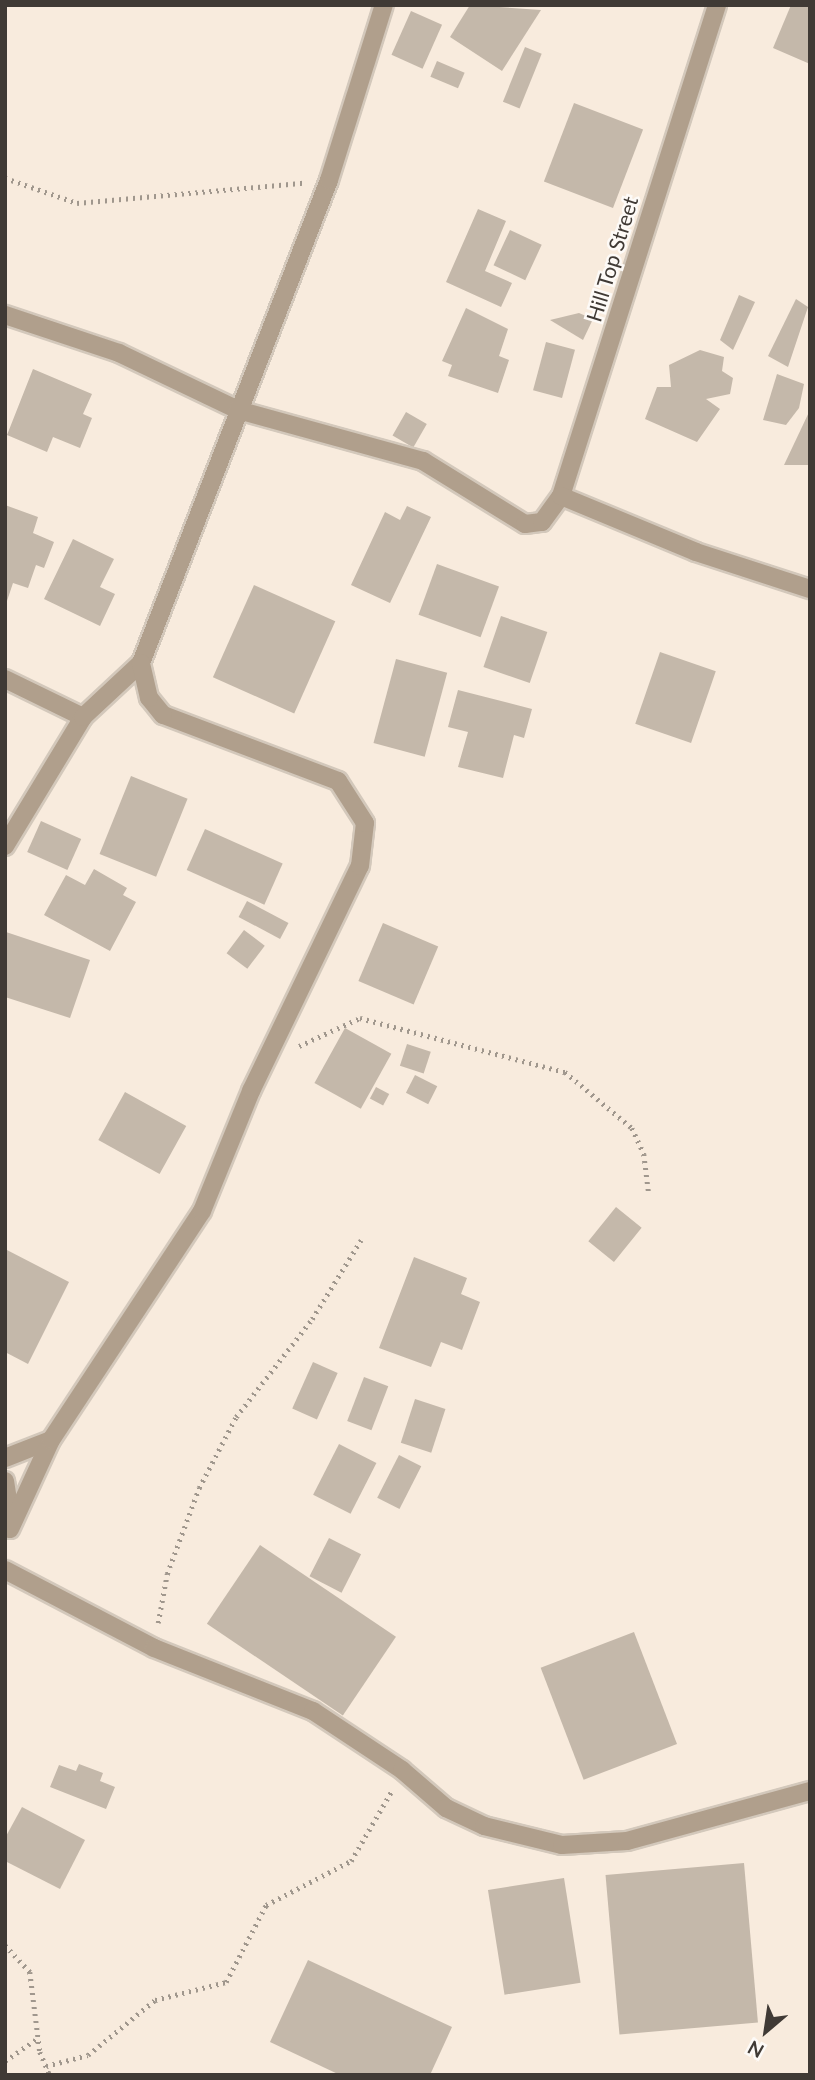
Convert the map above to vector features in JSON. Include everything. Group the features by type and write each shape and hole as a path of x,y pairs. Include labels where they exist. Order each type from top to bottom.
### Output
{"street":[{"path":"5,846 83,717 141,663 329,180 384,5"},
{"name":"Hill Top Street","path":"238,410 423,461 525,524 542,522 561,496 717,5"},
{"path":"5,315 119,354 238,410"},
{"path":"561,496 696,552 810,589"},
{"path":"8,1533 51,1440 202,1211 271,1052 347,903 365,824 338,781 163,715 149,698 141,663"},
{"path":"5,679 83,717"},
{"path":"5,1458 51,1440"},
{"path":"5,1481 8,1533"},
{"path":"5,1570 153,1648 313,1711 402,1770 463,1819 562,1844 627,1841 810,1791"}],"path":[{"path":"5,177 77,202 329,180"},
{"path":"271,1052 313,1043 360,1018 544,1064 593,1090 632,1128 644,1154 649,1195"},
{"path":"153,1648 167,1574 204,1478 236,1417 312,1319 361,1240"},
{"path":"46,2066 88,2055 155,2000 226,1982 266,1905 351,1861 402,1770"},
{"path":"5,1945 30,1972 39,2038 50,2075"},
{"path":"5,2061 39,2038"}],"building":[{"path":"470,5 541,10 502,71 450,37"},
{"path":"791,5 810,5 810,64 773,48"},
{"path":"411,11 442,25 423,69 391,55"},
{"path":"525,47 542,54 520,108 503,102"},
{"path":"437,61 465,73 458,88 430,77"},
{"path":"574,103 643,130 613,208 544,181"},
{"path":"478,209 506,221 485,271 512,283 501,307 446,282"},
{"path":"510,230 542,245 525,280 494,265"},
{"path":"739,295 755,302 733,350 720,340"},
{"path":"796,299 808,307 788,367 768,356"},
{"path":"466,308 508,329 499,356 509,360 498,393 448,376 452,365 442,361"},
{"path":"579,313 593,319 583,340 550,320"},
{"path":"546,342 575,350 562,398 533,390"},
{"path":"700,350 724,357 722,371 733,378 730,394 706,399 720,409 697,442 645,419 657,387 671,387 669,365"},
{"path":"33,369 92,394 83,414 92,418 80,448 53,437 47,452 7,435"},
{"path":"777,374 804,384 799,408 786,425 763,420"},
{"path":"810,410 810,465 784,465"},
{"path":"406,412 427,424 413,447 392,435"},
{"path":"5,505 38,517 33,533 54,542 44,568 36,565 28,588 13,583 6,604"},
{"path":"407,506 431,517 390,603 351,585 385,512 400,520"},
{"path":"73,539 114,559 100,587 115,594 100,626 44,599"},
{"path":"437,564 499,587 481,637 419,615"},
{"path":"254,585 335,621 294,713 213,677"},
{"path":"501,616 547,632 530,683 483,667"},
{"path":"660,652 716,671 691,743 635,724"},
{"path":"396,659 447,673 425,757 373,743"},
{"path":"458,690 532,709 524,738 514,735 503,778 458,767 468,732 448,727"},
{"path":"131,776 188,799 156,877 100,854"},
{"path":"41,821 81,839 67,870 27,852"},
{"path":"205,829 283,864 264,905 187,870"},
{"path":"94,869 127,888 123,895 136,902 110,951 44,915 66,875 85,885"},
{"path":"247,901 288,923 280,939 239,917"},
{"path":"383,923 438,946 414,1004 358,981"},
{"path":"244,930 265,946 247,969 227,953"},
{"path":"6,932 90,960 70,1018 5,997"},
{"path":"345,1028 391,1054 361,1109 314,1083"},
{"path":"407,1044 431,1052 424,1074 400,1066"},
{"path":"415,1075 437,1086 428,1104 406,1093"},
{"path":"376,1087 389,1094 383,1106 370,1098"},
{"path":"125,1092 186,1126 160,1174 98,1140"},
{"path":"616,1207 642,1228 614,1262 588,1241"},
{"path":"5,1249 69,1282 28,1364 5,1352"},
{"path":"414,1257 467,1278 461,1294 480,1302 462,1350 441,1342 431,1367 379,1348"},
{"path":"313,1362 338,1373 317,1420 292,1409"},
{"path":"364,1377 388,1386 371,1430 347,1421"},
{"path":"415,1399 445,1409 431,1453 401,1443"},
{"path":"339,1444 376,1463 351,1514 313,1495"},
{"path":"399,1455 421,1466 399,1509 377,1498"},
{"path":"329,1538 361,1554 342,1593 309,1576"},
{"path":"260,1545 396,1637 343,1715 207,1624"},
{"path":"634,1632 677,1744 584,1780 541,1668"},
{"path":"79,1764 103,1773 100,1781 115,1787 106,1809 50,1787 59,1765 76,1771"},
{"path":"22,1807 85,1840 60,1889 5,1861 5,1838"},
{"path":"744,1863 758,2022 619,2035 606,1875"},
{"path":"564,1878 581,1983 505,1995 488,1890"},
{"path":"308,1960 452,2027 430,2075 340,2075 270,2042"}]}
